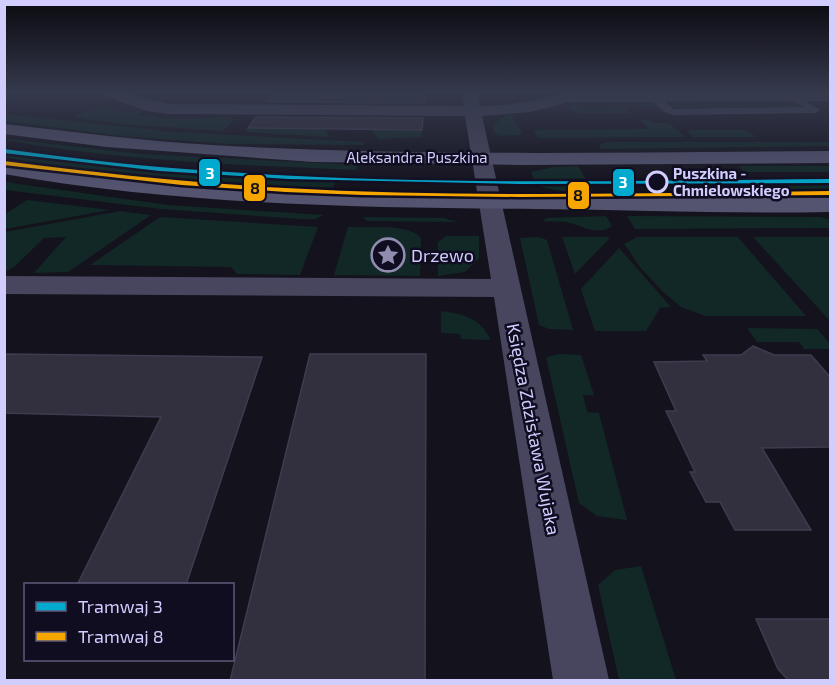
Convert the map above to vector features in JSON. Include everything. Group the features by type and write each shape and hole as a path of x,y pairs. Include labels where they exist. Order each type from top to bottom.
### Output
{"main road":[{"name":"Aleksandra Puszkina","path":"4,129 87,141 238,153 360,158 485,180 831,205"},
{"name":"Aleksandra Puszkina","path":"4,168 47,177 226,197 322,202 485,180 831,157"}],"street":[{"name":"Księdza Zdzisława Wujaka","path":"475,124 581,681"},
{"path":"4,285 507,288"}],"green space":[{"path":"28,124 99,124 174,132 364,142 364,145 230,144 123,136"},
{"path":"121,124 230,124 222,131"},
{"path":"516,124 522,133 499,136 494,132 493,125"},
{"path":"645,124 670,124 685,137 538,138 534,130 650,129"},
{"path":"248,128 324,129 330,137 246,132"},
{"path":"372,130 422,130 422,137 378,139"},
{"path":"745,130 757,137 693,137 687,131"},
{"path":"6,139 141,154 358,165 356,170 180,161 92,153"},
{"path":"607,142 830,142 830,146 601,149 599,145"},
{"path":"4,154 169,172 335,182 332,191 168,180 86,171 5,157"},
{"path":"578,166 593,192 564,191 536,185 531,172 553,167"},
{"path":"738,166 830,166 830,172 745,172"},
{"path":"5,182 168,205 324,215 315,219 301,219 161,209 5,190"},
{"path":"743,184 830,184 830,192 751,192"},
{"path":"27,200 110,210 5,229 5,214"},
{"path":"120,211 151,215 68,272 34,273 66,237 44,238 14,267 5,272 5,232"},
{"path":"606,216 612,226 601,230 566,222 542,221 547,218"},
{"path":"627,216 821,217 830,220 830,228 635,229"},
{"path":"160,217 318,227 300,275 237,274 231,267 90,265"},
{"path":"363,217 444,218 457,222 367,221"},
{"path":"348,227 398,228 415,233 421,238 420,276 334,275"},
{"path":"446,236 479,236 479,258 465,272 438,276 438,242"},
{"path":"538,237 547,240 573,330 549,329 539,325 520,238"},
{"path":"562,237 607,237 610,238 575,274"},
{"path":"637,237 738,237 806,316 705,316 681,307 662,291 640,267 624,244"},
{"path":"753,237 830,237 830,321"},
{"path":"619,248 671,307 660,308 646,331 595,331 581,289"},
{"path":"441,311 470,318 482,327 491,340 461,339 460,334 441,333"},
{"path":"747,328 817,329 830,344 830,349 804,349 799,342 757,342"},
{"path":"559,354 581,355 594,395 583,395 587,412 599,413 627,520 597,516 579,503 546,357"},
{"path":"641,566 676,680 619,680 598,585 615,570"}],"building":[{"path":"251,124 423,124 422,130 248,128"},
{"path":"753,346 774,355 811,355 831,378 831,447 762,448 811,530 735,530 720,502 706,502 690,472 695,472 666,411 676,411 654,362 707,361 703,355 741,355"},
{"path":"4,354 262,357 187,583 78,583 161,417 4,413"},
{"path":"310,354 426,354 425,681 230,681"},
{"path":"756,619 831,619 831,681 789,681 778,669"}],"tram line":[{"name":"3","path":"4,151 160,169 367,180 830,181"},
{"name":"8","path":"4,163 182,183 363,193 441,195 830,193"}],"place":[{"name":"Puszkina - Chmielowskiego","path":"657,182"},
{"name":"Drzewo","path":"388,255"}]}
